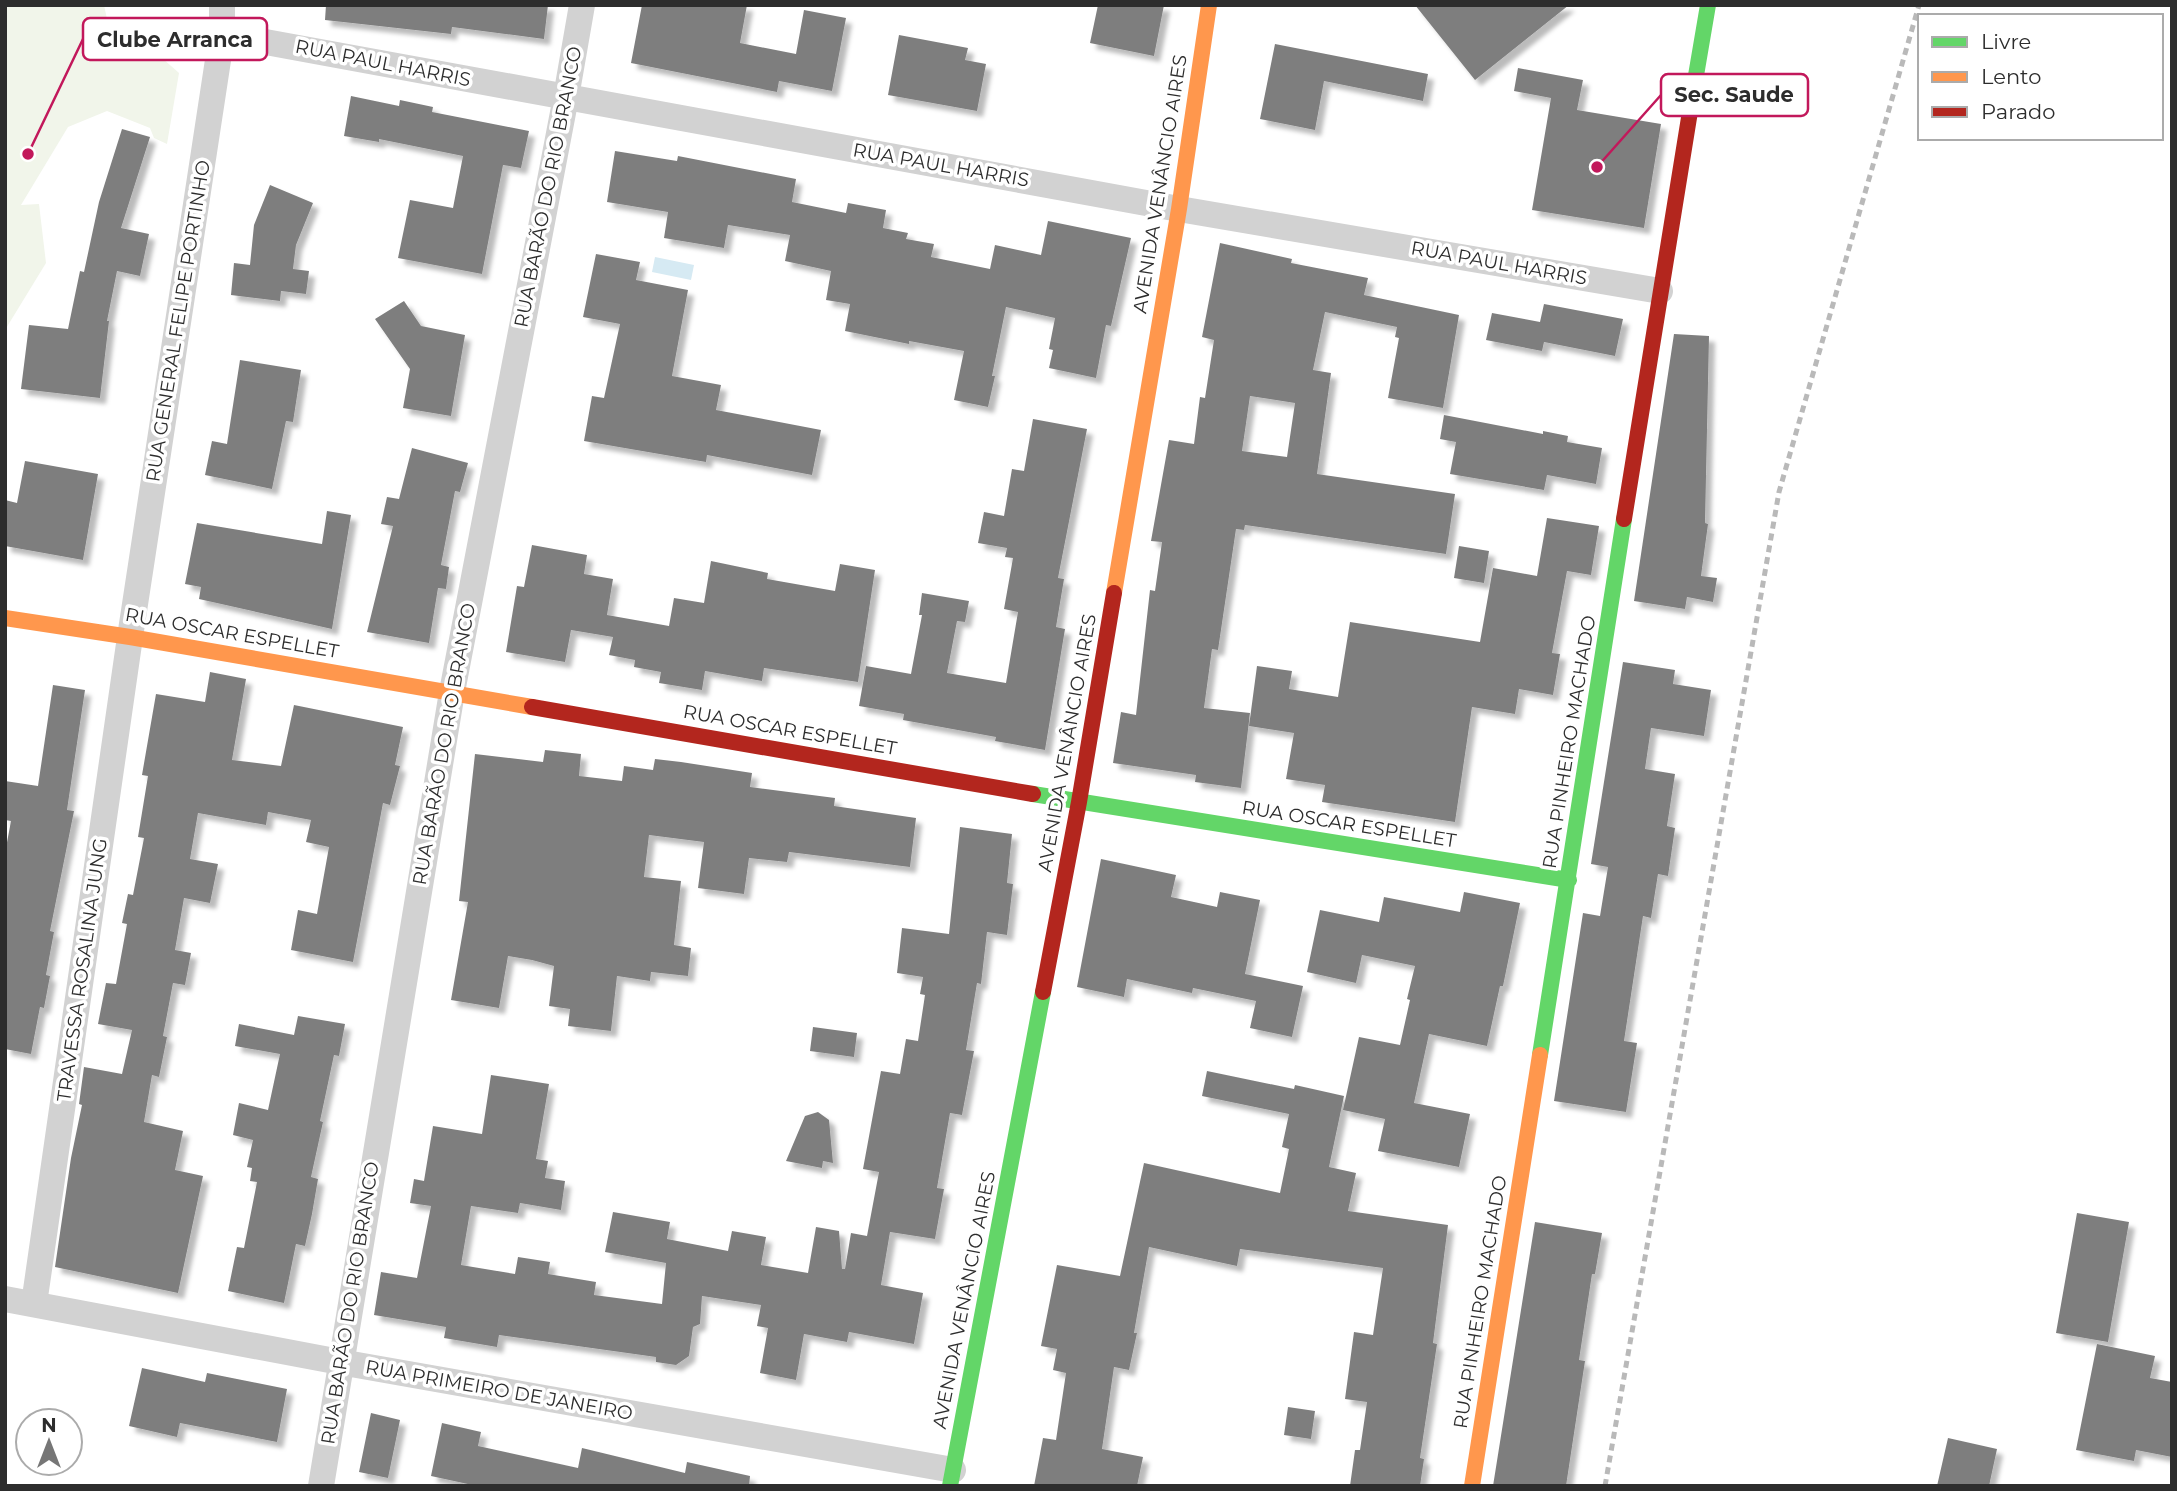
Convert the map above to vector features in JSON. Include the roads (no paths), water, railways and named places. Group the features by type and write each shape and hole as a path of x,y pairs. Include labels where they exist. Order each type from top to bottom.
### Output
{"street":[{"name":"RUA GENERAL FELIPE PORTINHO","path":"130,637 222,34 222,5"},
{"name":"RUA BARÃO DO RIO BRANCO","path":"321,1486 452,692 582,5"},
{"name":"AVENIDA VENÂNCIO AIRES","path":"952,1478 1079,802 1179,209 1209,5"},
{"name":"RUA PINHEIRO MACHADO","path":"1472,1486 1660,291 1708,5"},
{"name":"RUA PAUL HARRIS","path":"222,34 1179,209 1660,291"},
{"name":"RUA OSCAR ESPELLET","path":"5,618 452,692 1079,802 1569,880"},
{"name":"TRAVESSA ROSALINA JUNG","path":"34,1304 130,637"},
{"name":"RUA PRIMEIRO DE JANEIRO","path":"5,1299 952,1478"}],"water":[{"path":"655,257 694,265 691,280 652,272"}],"railway":[{"path":"1605,1486 1779,492 1919,5"}],"place":[{"name":"Clube Arranca","path":"28,154"},
{"name":"Sec. Saude","path":"1597,167"}]}
